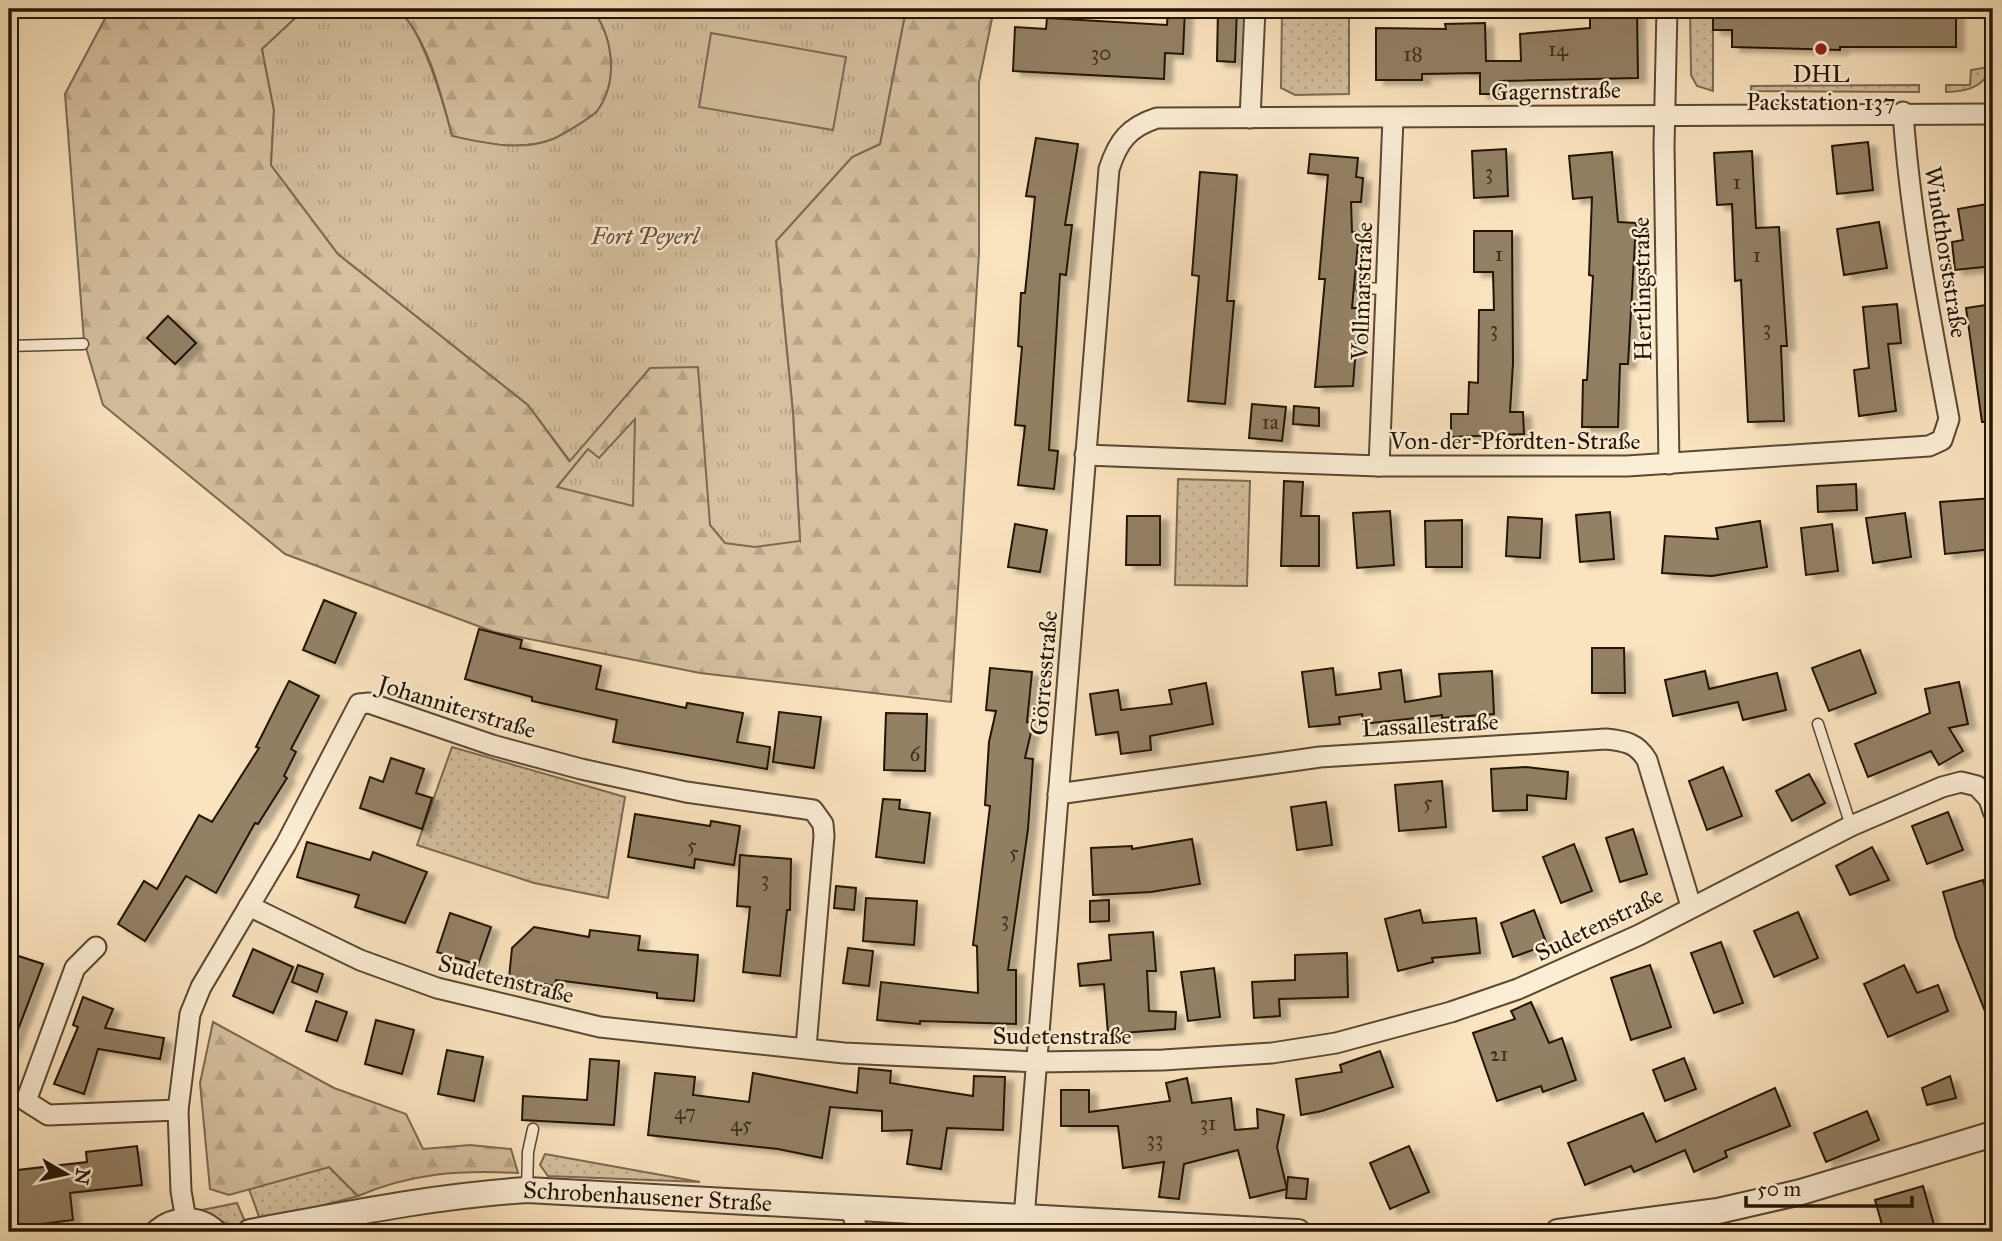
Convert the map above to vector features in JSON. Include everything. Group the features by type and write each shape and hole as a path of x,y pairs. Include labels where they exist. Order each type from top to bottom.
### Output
{"street":[{"path":"1250,118 1255,9"},
{"name":"Hertlingstraße","path":"1667,9 1669,464"},
{"name":"Gagernstraße","path":"1124,135 1139,124 1157,118 1903,112 1993,114"},
{"name":"Windthorststraße","path":"1903,112 1908,180 1922,276 1949,419 1942,440"},
{"name":"Vollmarstraße","path":"1380,466 1393,118"},
{"name":"Görresstraße","path":"1024,1218 1109,169 1124,135"},
{"name":"Von-der-Pfordten-Straße","path":"1086,455 1380,466 1669,464 1929,446 1942,440"},
{"name":"Johanniterstraße","path":"186,1220 181,1191 178,1110 190,1014 201,987 286,844 359,704 369,703 492,745 581,769 686,792 805,808 818,814 824,836 806,1047"},
{"name":"Lassallestraße","path":"1058,794 1320,757 1606,740 1626,742 1635,745 1647,760 1691,906"},
{"name":"Sudetenstraße","path":"249,906 360,960 490,1003 600,1027 844,1052 1037,1062 1163,1060 1272,1053 1336,1044 1451,1012 1518,989 1639,935 1851,826 1961,782 1977,786 1989,799 1993,811"},
{"path":"96,947 75,968 26,1101 48,1115 178,1110"},
{"path":"1558,1232 1718,1211 1801,1192 1993,1134"},
{"name":"Schrobenhausener Straße","path":"250,1232 462,1195 527,1191 850,1206 1298,1232"},
{"path":"850,1206 859,1232"},
{"name":"Schrobenhausener Straße","path":"300,1232 334,1216"},
{"path":"158,1232 164,1227 186,1220 198,1222 214,1232"}],"lane":[{"path":"1361,288 1386,289"},
{"path":"9,346 83,344"},
{"path":"1818,724 1851,826"},
{"path":"527,1191 528,1152 533,1129"}],"green space":[{"name":"Fort Peyerl","path":"366,7 396,10 405,17 423,48 452,136 515,146 553,139 590,117 605,98 611,58 605,32 592,9 906,9 880,144 852,157 776,241 793,413 800,541 755,547 725,543 710,525 698,367 650,368 570,461 528,405 338,254 271,165 274,110 262,49 305,9"},
{"path":"110,9 305,9 262,49 274,110 271,165 338,254 528,405 569,461 650,367 698,367 706,445 800,541 793,413 776,241 852,157 880,144 906,9 994,9 979,82 979,253 951,702 700,673 494,632 285,554 103,405 84,341 65,94"},
{"path":"394,9 592,9 605,32 611,58 605,98 590,117 557,137 541,143 502,145 452,136 432,66 424,48 405,18"},
{"path":"1282,9 1349,9 1349,94 1295,95 1281,88"},
{"path":"1690,9 1713,9 1713,91 1697,86 1691,75"},
{"path":"1989,9 1993,9 1994,41 1991,67 1986,78 1964,90 1946,92 1946,85 1970,85 1971,70 1989,67"},
{"path":"711,33 846,57 833,130 699,107"},
{"path":"1919,85 1919,92 1751,91 1751,86"},
{"path":"635,419 633,506 557,487 588,449 599,458"},
{"path":"1178,479 1250,481 1247,586 1175,585"},
{"path":"452,747 625,797 608,898 534,883 417,845"},
{"path":"213,1022 334,1088 406,1114 423,1149 470,1145 511,1149 518,1173 436,1175 397,1182 358,1196 329,1167 229,1195 210,1189 200,1083"},
{"path":"545,1154 700,1182 548,1176 540,1165"},
{"path":"329,1167 358,1196 261,1222 249,1189"},
{"path":"237,1203 247,1226 227,1224 202,1210"}],"building":[{"path":"1168,9 1185,9 1183,54 1165,53 1164,79 1013,71 1015,27 1046,29 1047,18 1167,25"},
{"path":"1218,9 1237,9 1235,62 1217,61"},
{"path":"1590,9 1637,9 1638,78 1500,81 1500,94 1480,94 1480,73 1422,74 1422,80 1376,80 1376,28 1446,29 1445,24 1485,23 1486,61 1521,61 1520,34 1590,28"},
{"path":"1713,9 1956,9 1956,47 1840,47 1840,50 1732,47 1732,30 1713,30"},
{"path":"1036,138 1078,144 1065,225 1072,225 1066,275 1060,274 1049,450 1058,451 1054,489 1018,485 1025,426 1015,425 1022,347 1018,346 1021,293 1025,293 1035,197 1026,196"},
{"path":"1868,142 1873,190 1837,194 1832,146"},
{"path":"1506,149 1508,196 1474,198 1472,151"},
{"path":"1752,151 1756,228 1779,227 1787,346 1781,346 1784,421 1748,422 1741,280 1735,281 1732,204 1717,205 1714,153"},
{"path":"1612,152 1618,222 1636,223 1628,364 1620,364 1618,427 1582,427 1583,380 1587,380 1593,276 1589,275 1592,197 1573,199 1569,156"},
{"path":"1310,154 1358,158 1356,177 1363,178 1361,202 1351,202 1352,232 1359,232 1352,308 1359,308 1353,386 1315,387 1325,279 1319,279 1328,175 1308,173"},
{"path":"1200,172 1237,175 1227,301 1234,301 1225,404 1188,401 1199,276 1192,275"},
{"path":"1993,203 1993,266 1955,270 1952,242 1963,240 1958,209"},
{"path":"1879,222 1887,268 1844,275 1837,229"},
{"path":"1474,231 1512,231 1513,363 1510,412 1523,412 1524,434 1451,437 1451,414 1468,414 1469,382 1478,383 1479,310 1494,310 1493,272 1474,272"},
{"path":"1897,304 1901,343 1888,344 1896,411 1859,416 1854,370 1869,368 1863,307"},
{"path":"1993,304 1993,422 1982,422 1966,308"},
{"path":"168,316 196,343 175,364 147,338"},
{"path":"1252,404 1286,407 1282,441 1249,438"},
{"path":"1294,406 1319,408 1319,426 1293,424"},
{"path":"1284,481 1303,482 1301,516 1319,516 1319,566 1281,566"},
{"path":"1856,484 1857,510 1818,512 1817,486"},
{"path":"1993,498 1993,549 1945,554 1940,502"},
{"path":"1390,511 1394,565 1357,568 1353,513"},
{"path":"1610,512 1614,559 1580,562 1576,515"},
{"path":"1905,513 1911,557 1873,563 1866,518"},
{"path":"1127,516 1160,516 1160,565 1126,565"},
{"path":"1508,517 1542,519 1540,558 1506,556"},
{"path":"1462,520 1462,567 1426,567 1425,521"},
{"path":"1760,521 1767,567 1712,576 1662,573 1665,536 1718,539 1716,528"},
{"path":"1015,524 1047,530 1040,572 1008,567"},
{"path":"1832,524 1838,571 1806,575 1801,528"},
{"path":"324,600 356,613 335,663 303,650"},
{"path":"479,629 522,640 520,648 601,666 596,689 686,708 687,703 743,713 737,742 770,747 767,769 613,742 617,720 532,701 532,697 465,679"},
{"path":"1592,648 1624,648 1625,693 1592,693"},
{"path":"1860,650 1876,693 1829,711 1812,668"},
{"path":"990,668 1032,672 1027,722 1033,724 1025,758 1033,759 1028,829 1008,970 1016,970 1016,1024 920,1021 920,1024 877,1020 881,982 978,993 977,946 973,945 990,806 985,805 989,742 996,711 986,710"},
{"path":"1333,668 1336,695 1381,689 1379,673 1401,670 1405,702 1441,696 1439,674 1492,671 1494,714 1442,718 1442,715 1363,724 1362,714 1339,717 1340,724 1309,727 1302,672"},
{"path":"1705,671 1709,689 1777,673 1786,710 1743,720 1738,702 1673,716 1665,680"},
{"path":"289,681 319,696 291,749 296,752 284,776 287,778 258,824 255,823 216,893 186,876 145,941 118,924 144,881 157,889 199,815 212,822 259,748 256,747"},
{"path":"1959,682 1968,724 1949,728 1963,751 1939,765 1931,751 1868,777 1855,744 1930,713 1925,689"},
{"path":"1206,683 1213,724 1150,736 1151,750 1121,754 1118,732 1096,735 1090,694 1118,690 1121,710 1172,704 1169,690"},
{"path":"779,712 821,717 814,768 773,762"},
{"path":"886,713 927,714 925,771 884,770"},
{"path":"391,758 424,769 416,793 432,798 422,829 360,808 370,777 383,782"},
{"path":"1526,767 1568,772 1566,799 1527,795 1527,810 1493,811 1491,769"},
{"path":"1723,767 1742,816 1707,830 1689,781"},
{"path":"1809,774 1825,803 1792,821 1776,791"},
{"path":"1442,781 1446,827 1399,831 1395,785"},
{"path":"883,799 900,800 899,809 930,813 924,863 876,857"},
{"path":"1326,802 1332,845 1297,850 1291,807"},
{"path":"1948,812 1963,850 1927,864 1912,826"},
{"path":"635,814 710,826 711,821 740,826 734,865 695,859 694,868 628,857"},
{"path":"1633,829 1647,874 1620,882 1606,838"},
{"path":"1192,839 1200,884 1151,892 1093,895 1091,848 1132,846 1132,849"},
{"path":"307,842 370,860 373,852 427,872 405,923 355,907 359,895 297,877"},
{"path":"1574,844 1592,891 1561,903 1543,857"},
{"path":"1872,847 1889,880 1850,895 1836,866"},
{"path":"740,855 791,859 790,910 787,910 780,976 743,972 750,907 737,906"},
{"path":"1983,880 1993,915 1992,1029 1956,938 1943,892"},
{"path":"836,886 856,888 854,910 834,908"},
{"path":"866,898 917,901 914,945 863,941"},
{"path":"1109,900 1109,921 1090,922 1090,901"},
{"path":"1420,910 1423,923 1476,918 1480,953 1432,958 1433,962 1398,971 1385,919"},
{"path":"1534,910 1547,945 1513,957 1501,923"},
{"path":"1798,912 1818,958 1774,977 1754,931"},
{"path":"450,913 491,927 478,965 437,952"},
{"path":"534,927 589,937 590,930 640,936 638,950 698,955 694,1001 657,998 657,993 556,980 555,986 509,978 512,948"},
{"path":"1153,932 1156,971 1147,971 1149,1011 1176,1012 1175,1029 1108,1034 1104,984 1080,986 1078,964 1111,960 1109,935"},
{"path":"1721,942 1743,1003 1714,1013 1691,953"},
{"path":"848,948 873,951 869,986 843,983"},
{"path":"253,949 293,967 273,1013 233,996"},
{"path":"9,953 43,964 11,1048 9,1048"},
{"path":"1347,953 1348,997 1279,999 1280,1016 1254,1018 1252,982 1295,980 1295,955"},
{"path":"298,965 323,974 317,992 292,982"},
{"path":"1650,965 1671,1027 1631,1040 1611,978"},
{"path":"1904,965 1917,993 1938,985 1948,1011 1888,1037 1864,984"},
{"path":"1214,968 1220,1017 1188,1021 1181,972"},
{"path":"83,997 113,1009 105,1028 164,1038 160,1059 98,1049 84,1094 54,1084 78,1027 73,1025"},
{"path":"316,1001 347,1012 337,1041 306,1031"},
{"path":"1531,1002 1549,1043 1562,1038 1576,1080 1543,1092 1541,1086 1497,1101 1473,1033 1515,1019 1511,1011"},
{"path":"376,1020 414,1030 402,1074 365,1064"},
{"path":"447,1050 483,1057 474,1101 438,1094"},
{"path":"1380,1051 1393,1087 1322,1111 1301,1115 1296,1079 1342,1072 1340,1065"},
{"path":"1684,1058 1696,1089 1665,1101 1653,1070"},
{"path":"590,1059 619,1061 614,1125 522,1120 523,1096 587,1100"},
{"path":"859,1068 891,1071 890,1083 973,1096 974,1076 1005,1077 1003,1130 947,1128 941,1169 907,1164 912,1130 882,1131 882,1111 830,1107 822,1158 778,1149 648,1135 655,1073 695,1077 693,1095 749,1102 753,1073 857,1093"},
{"path":"1950,1076 1956,1098 1927,1105 1922,1088"},
{"path":"1187,1078 1192,1103 1231,1098 1235,1130 1258,1128 1257,1109 1284,1115 1277,1147 1287,1189 1250,1198 1238,1150 1184,1164 1179,1199 1159,1197 1164,1162 1123,1168 1118,1126 1061,1126 1061,1090 1089,1090 1089,1112 1170,1101 1166,1083"},
{"path":"1775,1088 1790,1126 1725,1151 1727,1157 1694,1172 1685,1150 1634,1172 1631,1166 1585,1185 1568,1143 1643,1113 1656,1142"},
{"path":"1867,1111 1879,1140 1826,1162 1814,1133"},
{"path":"137,1146 142,1185 70,1193 73,1220 11,1228 9,1171 87,1162 86,1152"},
{"path":"1409,1146 1429,1192 1390,1209 1370,1163"},
{"path":"1288,1177 1308,1179 1306,1199 1286,1198"},
{"path":"1923,1186 1936,1232 1884,1232 1875,1200"}],"place":[{"name":"DHL Packstation 137","path":"1821,49"}]}
